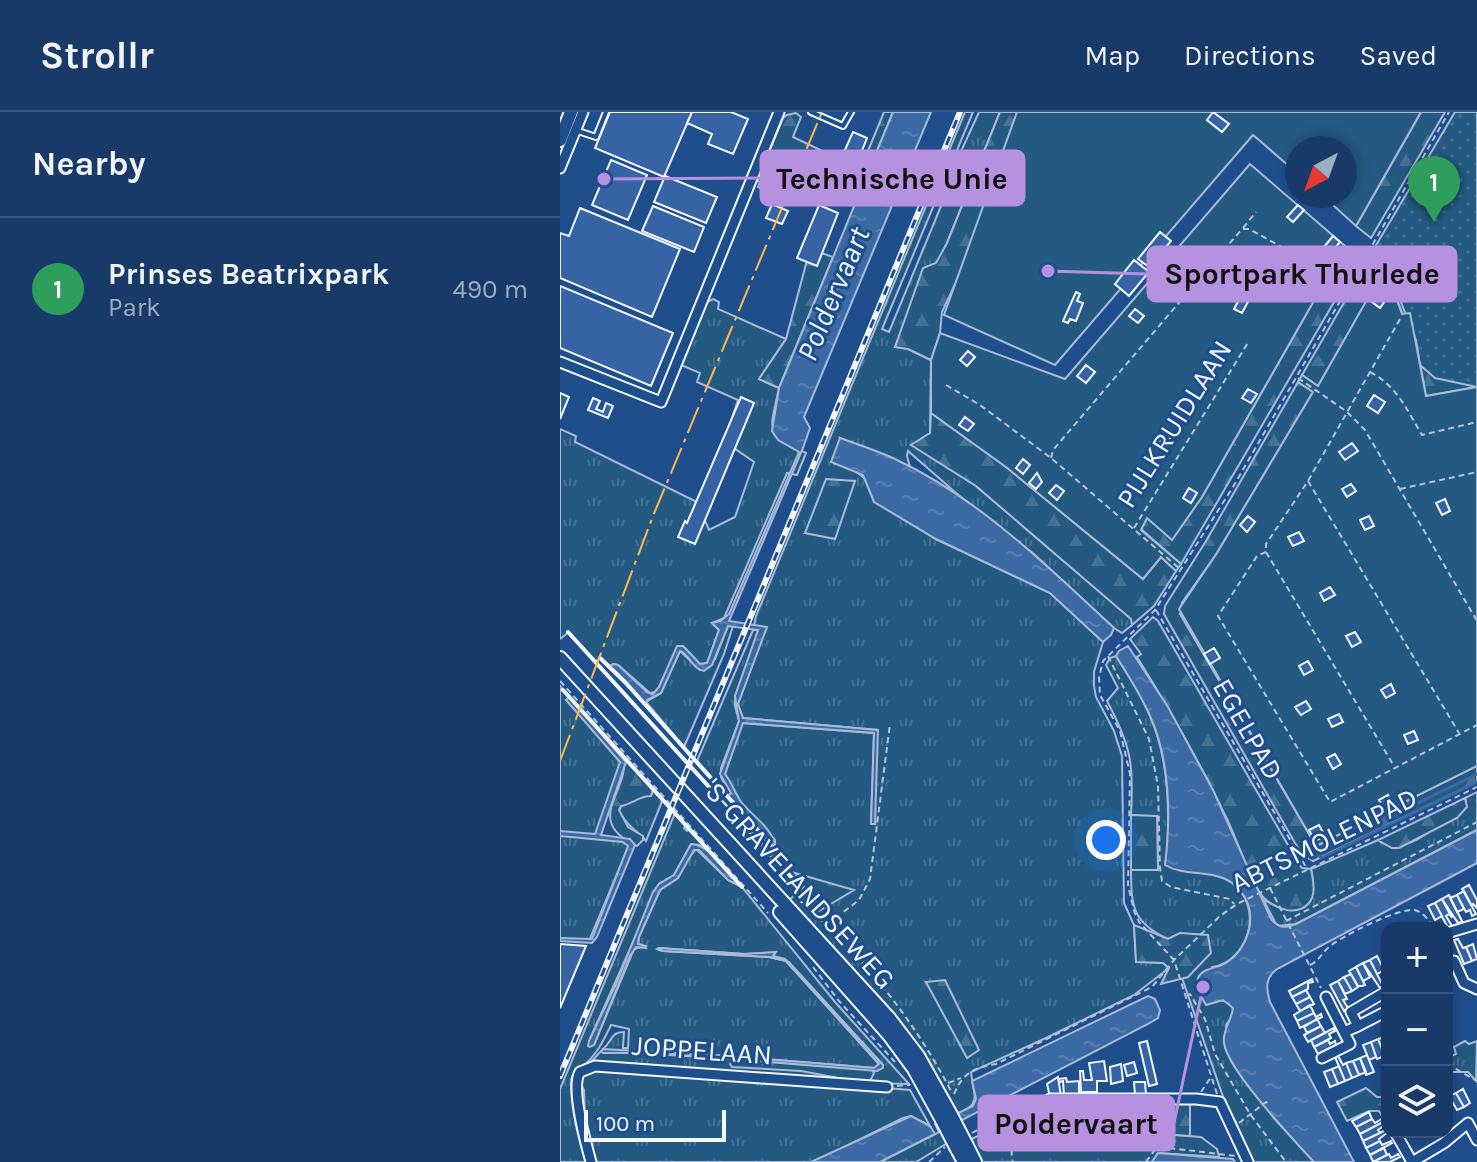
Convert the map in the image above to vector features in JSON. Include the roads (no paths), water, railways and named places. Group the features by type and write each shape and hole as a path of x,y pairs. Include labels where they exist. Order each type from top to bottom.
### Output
{"main road":[{"path":"560,140 571,112"},
{"name":"'S-GRAVELANDSEWEG","path":"560,658 889,1018 918,1056 946,1118"},
{"name":"'S-GRAVELANDSEWEG","path":"560,669 889,1035 975,1162"},
{"name":"'S-GRAVELANDSEWEG","path":"961,1143 964,1162"}],"street":[{"path":"560,168 583,112"},
{"path":"560,362 661,402 774,113"},
{"path":"1453,931 1477,924"},
{"path":"1453,961 1464,983 1477,989"},
{"path":"1358,1026 1351,1012 1382,994"},
{"path":"1322,1058 1350,1044 1326,997"},
{"path":"1344,1032 1381,1014"},
{"name":"JOPPELAAN","path":"591,1162 581,1126 576,1083 580,1072 595,1066 887,1087"},
{"path":"1027,1110 1050,1099 1196,1099 1220,1102 1247,1159"},
{"path":"1398,1138 1412,1162 1472,1121 1477,1140"}],"lane":[{"path":"576,130 596,137 606,112"},
{"path":"811,112 824,115 843,126 851,112"}],"water":[{"path":"893,112 931,112 804,417 810,428 803,448 729,621 767,627 738,704 743,718 878,730 875,824 871,824 874,733 743,723 725,774 741,802 772,836 775,850 728,796 731,793 720,774 739,721 735,696 758,630 728,626 712,665 704,671 680,651 661,693 647,700 646,705 609,667 618,665 653,694 677,646 683,646 700,664 707,663 719,630 712,623 729,614 799,452 778,440 772,431 779,388"},
{"path":"840,438 890,457 927,476 985,514 1114,628 1111,635 1103,642 1050,593 936,539 874,502 863,475 831,462"},
{"path":"1128,646 1168,707 1213,790 1271,919 1277,925 1286,927 1296,924 1477,830 1477,863 1277,969 1268,980 1270,1002 1354,1162 1314,1162 1263,1105 1228,1055 1224,1038 1233,1008 1223,1000 1206,1005 1201,995 1197,983 1199,976 1226,963 1240,950 1248,933 1250,914 1244,896 1227,880 1165,865 1168,808 1162,751 1150,716 1116,656"},
{"path":"569,697 626,762 601,835 630,839 635,845 592,943 560,941 560,938 592,939 628,846 623,842 560,836 560,831 595,834 620,762 566,700"},
{"path":"691,844 713,854 742,887 728,880 699,850 694,850 678,878 660,890 639,937 638,944 646,948 636,947 630,956 594,1045 588,1046 653,892 659,884 674,875"},
{"path":"659,948 744,954 776,952 773,956 789,962 883,1068 877,1071 662,1053 603,1053 603,1049 729,1056 874,1068 879,1064 786,961 769,957 663,951"},
{"path":"1148,996 1155,999 1160,1010 1158,1018 939,1132 935,1124 973,1106 976,1099 972,1081"},
{"path":"911,1116 930,1126 935,1134 880,1162 811,1162"},
{"path":"1158,1153 1233,1159 1235,1162 1152,1162"}],"waterway":[{"path":"1477,774 1317,852 1321,858 1477,782"}],"railway":[{"path":"560,1076 960,112"}],"place":[{"name":"Technische Unie","path":"604,179"},
{"name":"Prinses Beatrixpark","path":"1434,222"},
{"name":"Sportpark Thurlede","path":"1048,271"},
{"name":"Poldervaart","path":"1203,987"}]}
